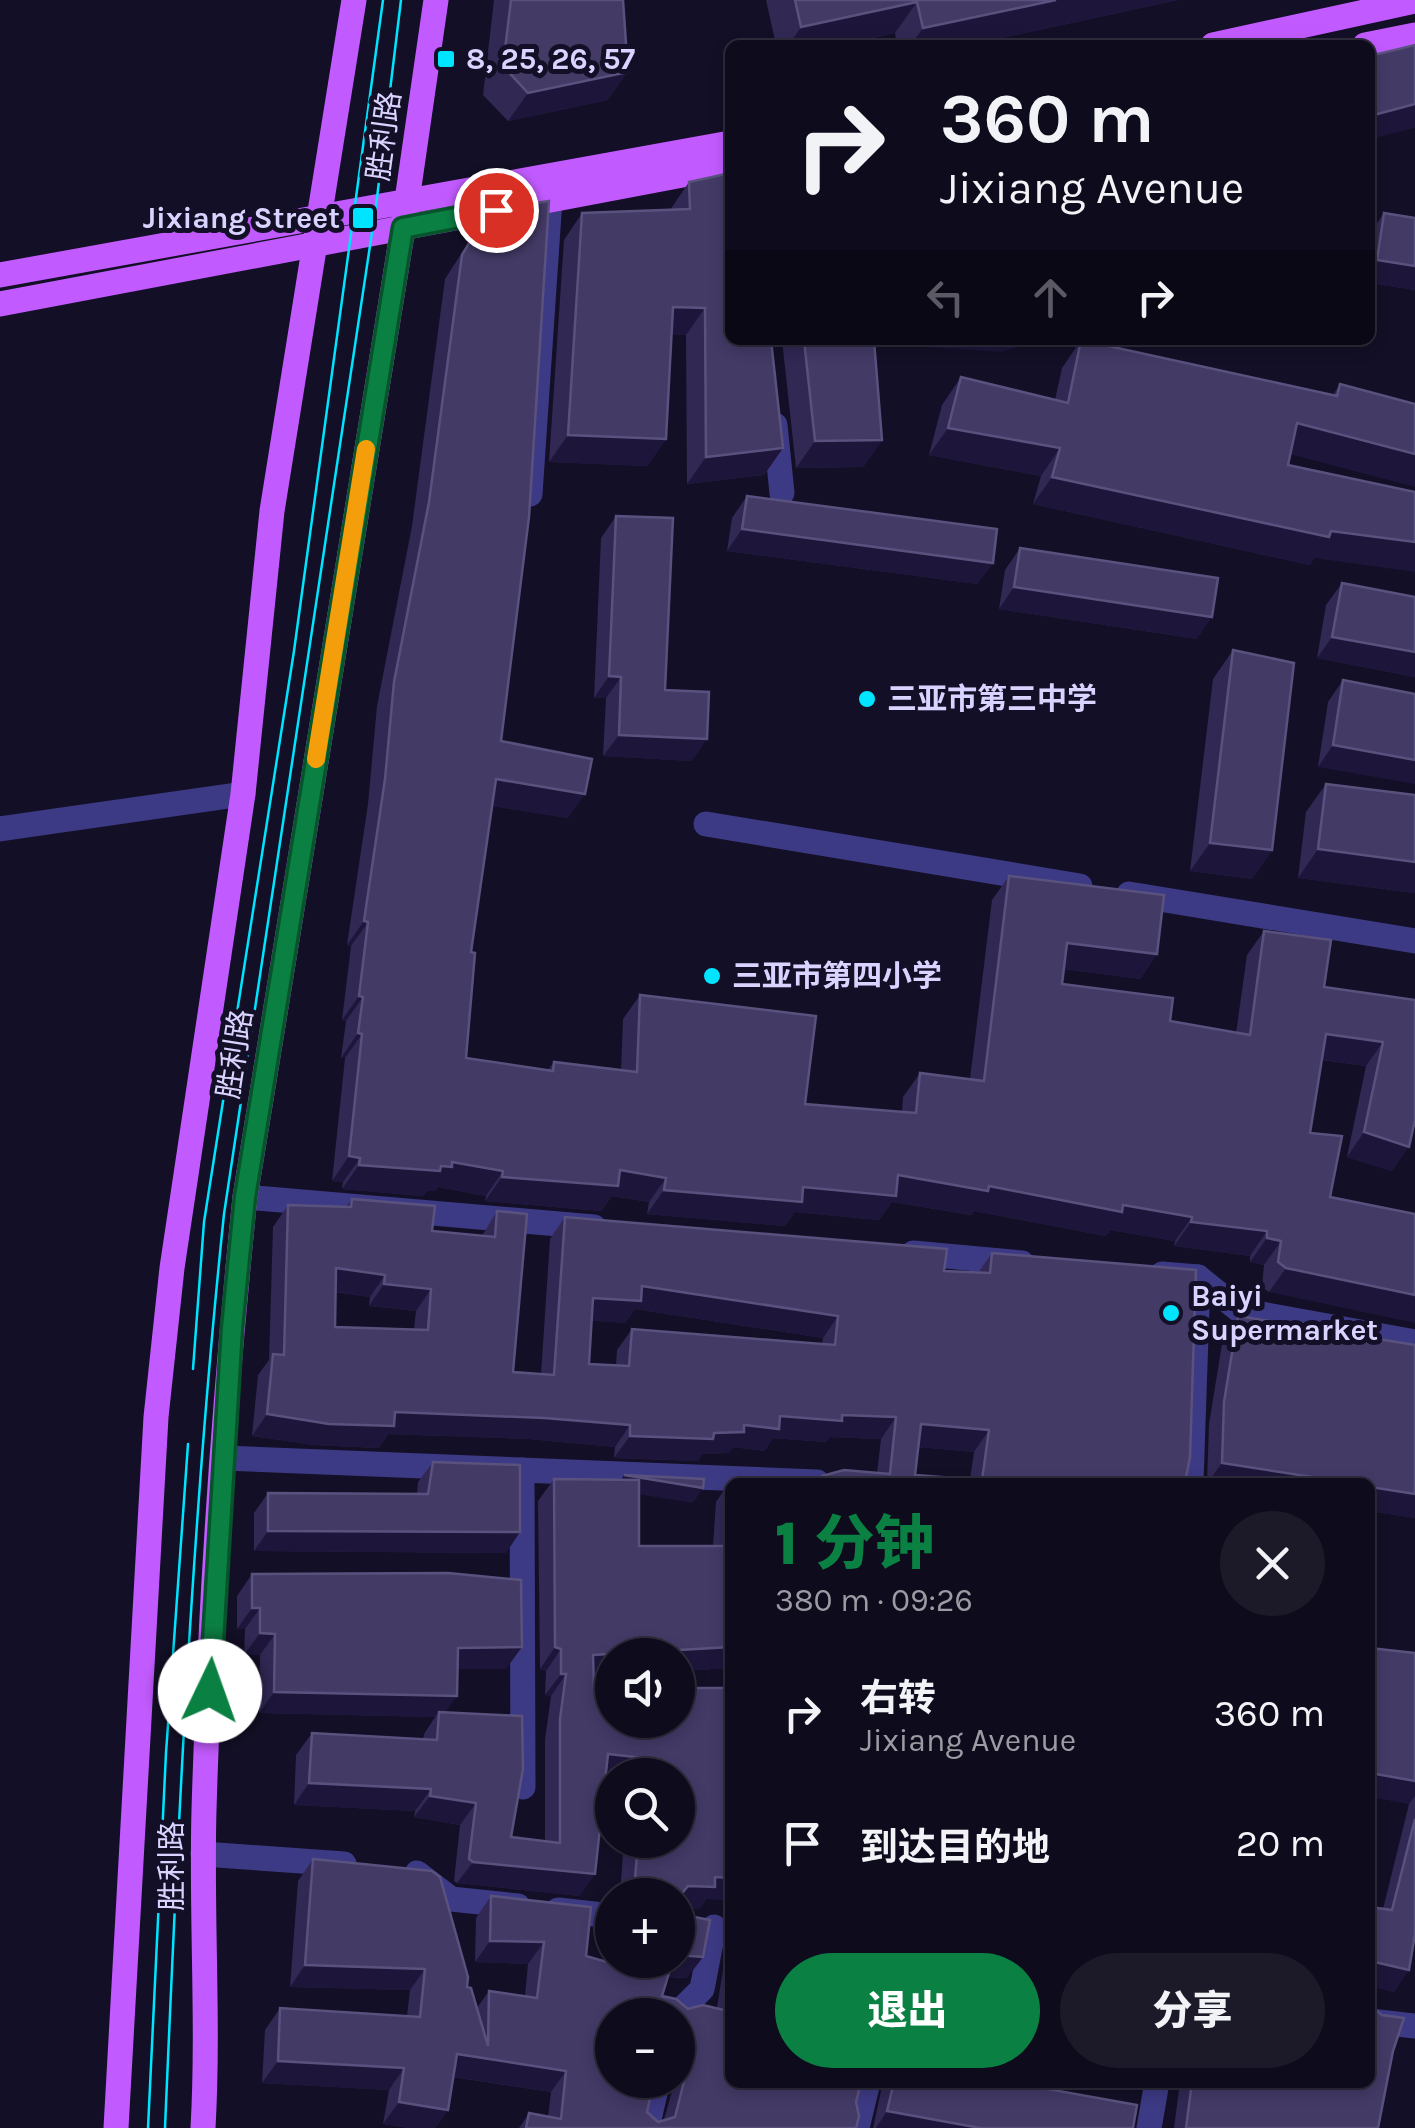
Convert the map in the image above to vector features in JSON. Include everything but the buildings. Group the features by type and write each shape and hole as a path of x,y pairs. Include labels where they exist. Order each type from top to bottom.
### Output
{"main road":[{"name":"胜利路","path":"116,2128 156,1418 172,1268 243,794 272,510 354,0"},
{"name":"胜利路","path":"203,2128 208,2015 203,1854 223,1458 245,1197 403,228 436,0"},
{"path":"1236,40 1415,1"},
{"path":"1375,43 1415,35"},
{"path":"0,275 725,143"},
{"path":"0,304 725,167"}],"street":[{"path":"530,508 550,199"},
{"path":"772,398 782,493"},
{"path":"0,829 243,794"},
{"path":"706,824 1415,942"},
{"path":"245,1197 622,1229"},
{"path":"880,1250 1039,1264"},
{"path":"1139,1272 1198,1277 1239,1310 1415,1342"},
{"path":"1191,1478 1198,1277"},
{"path":"223,1458 725,1478"},
{"path":"522,1470 523,1786"},
{"path":"203,1854 413,1870 451,1899 595,1914"},
{"path":"694,1998 702,1990 713,1927"},
{"path":"1375,2021 1415,2026"},
{"path":"856,2128 866,2088"},
{"path":"1149,2128 1156,2088"},
{"path":"646,2128 654,2098"}],"tram line":[{"path":"193,1369 204,1222 294,651 383,0"},
{"path":"165,2128 195,1556 224,1214 376,206 401,0"},
{"path":"148,2128 166,1753 188,1444"}],"slow traffic":[{"path":"316,759 366,449"}],"place":[{"name":"8, 25, 26, 57","path":"446,59"},
{"name":"Jixiang Street","path":"363,218"},
{"name":"三亚市第三中学","path":"867,699"},
{"name":"三亚市第四小学","path":"712,976"},
{"name":"Baiyi Supermarket","path":"1171,1313"}],"route":[{"path":"210,1691 232,1328 245,1197 403,228 496,210"}]}
